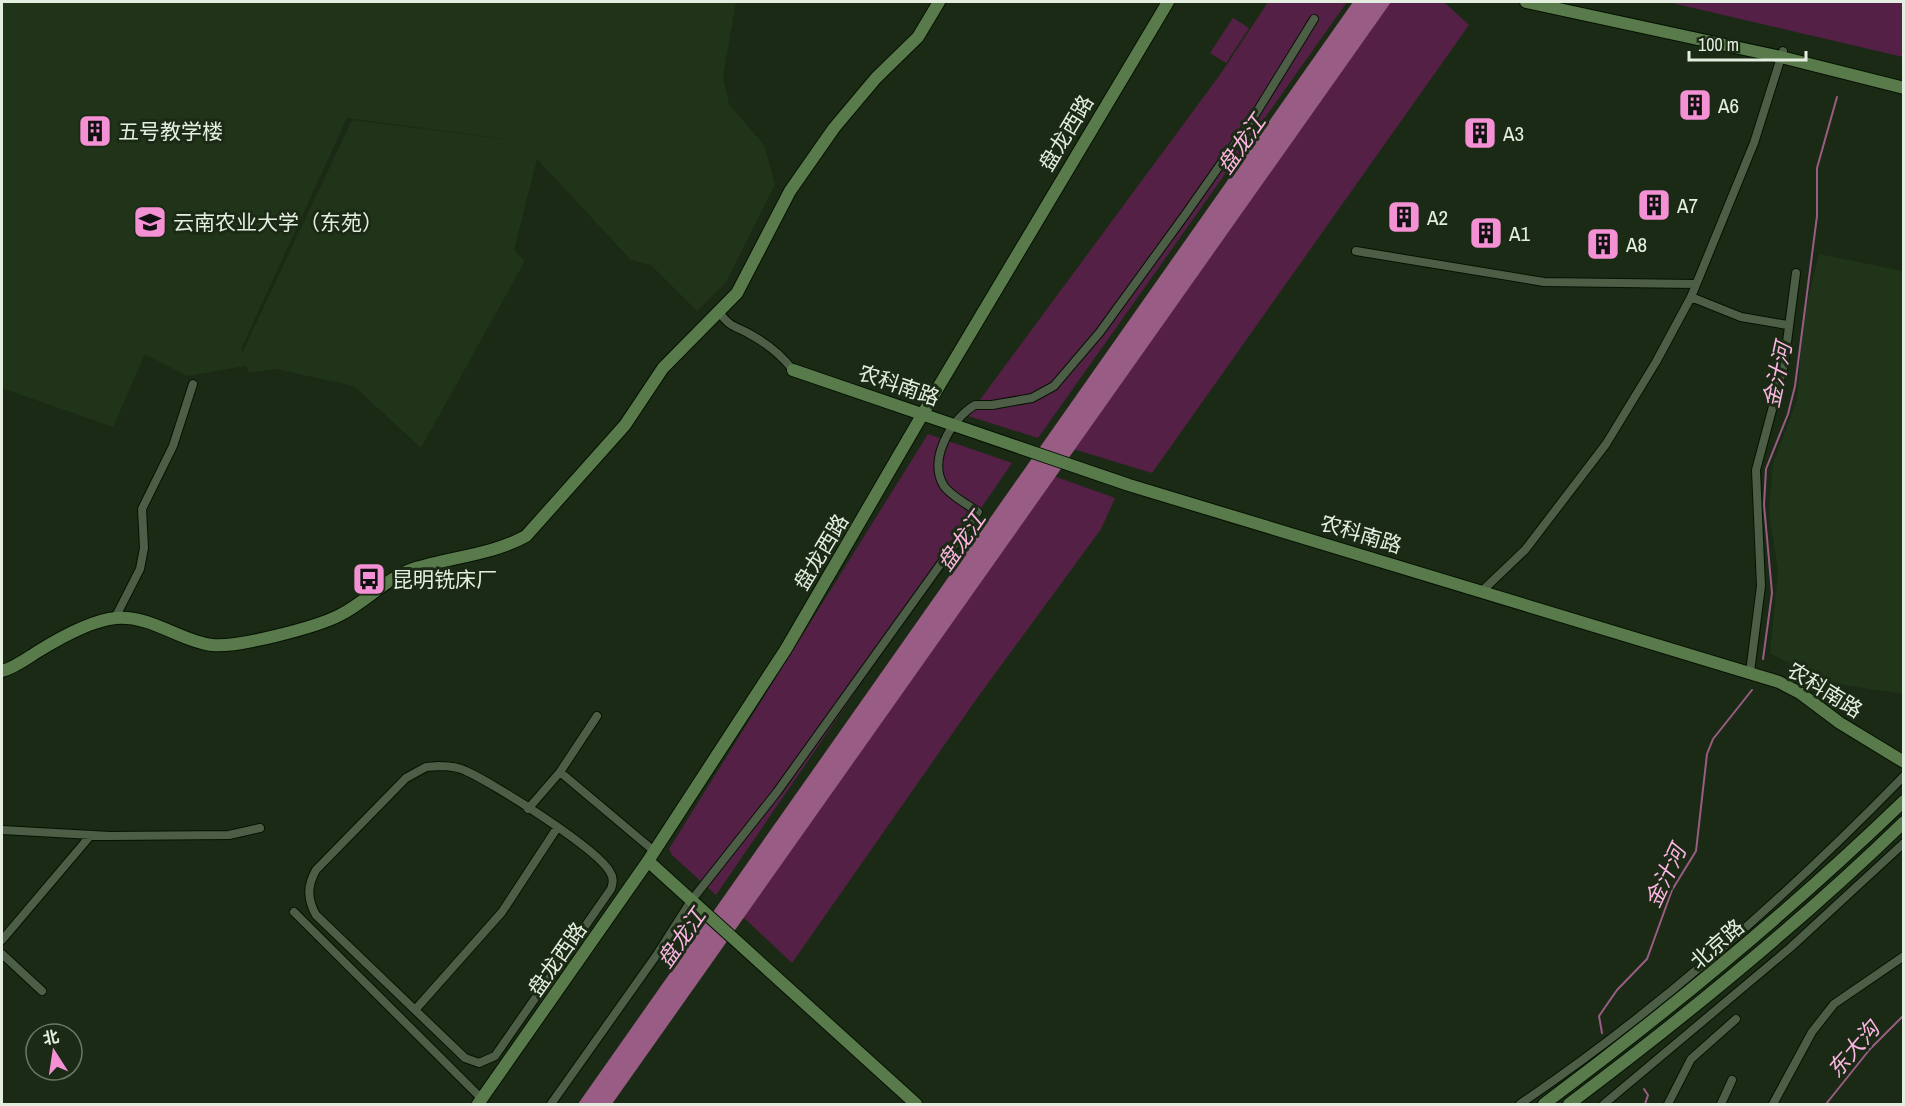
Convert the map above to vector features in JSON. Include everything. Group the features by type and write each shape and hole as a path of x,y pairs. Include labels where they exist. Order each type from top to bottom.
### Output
{"main road":[{"path":"2,671 69,634 115,618 151,624 211,645 230,645 328,620 341,615 393,577 414,569 511,545 526,536 574,485 625,425 663,368 719,312 746,279 790,191 834,128 876,78 918,38 939,2"},
{"name":"盘龙西路","path":"480,1102 651,856 781,658 925,414 939,386 1168,2"},
{"path":"1526,2 1904,80"},
{"path":"1560,2 1782,54 1904,88"},
{"name":"农科南路","path":"793,370 925,414 1083,471 1750,672 1800,693 1840,723 1904,762"},
{"name":"北京路","path":"1545,1104 1711,975 1849,854 1904,801"},
{"name":"北京路","path":"1569,1104 1720,987 1859,866 1904,822"},
{"path":"651,856 707,916 916,1104"}],"street":[{"path":"551,1104 658,953 691,901 777,792 978,512 947,489 940,475 944,442 953,424 975,405 992,405 1008,400 1032,398 1054,386 1100,332 1192,206 1253,118 1314,19"},
{"path":"1482,591 1526,550 1606,444 1691,297 1754,143 1782,54"},
{"path":"1356,251 1544,282 1696,284"},
{"path":"1750,672 1761,586 1756,470 1780,384 1796,273"},
{"path":"1691,297 1741,317 1787,325"},
{"path":"719,312 732,328 752,335 781,355 793,370"},
{"path":"115,618 140,569 144,548 142,509 173,446 193,384"},
{"path":"528,809 560,771 597,716"},
{"path":"451,766 464,770 528,809 557,828 608,868 613,884 495,1056 486,1062 468,1061 316,915 309,898 309,889 316,870 394,789 416,771 426,767 451,766"},
{"path":"560,771 651,856"},
{"path":"1520,1104 1640,1016 1736,936 1904,776"},
{"path":"2,830 91,835 229,835 260,828"},
{"path":"415,1010 502,912 557,828"},
{"path":"2,940 91,835"},
{"path":"1604,1104 1790,948 1904,843"},
{"path":"294,912 480,1102"},
{"path":"2,954 42,991"},
{"path":"1773,1104 1812,1032 1834,1004 1904,956"},
{"path":"1668,1104 1691,1059 1736,1019"},
{"path":"1721,1104 1732,1080"}],"shaded area":[{"name":"云南农业大学（东苑）","path":"2,2 736,2 723,76 729,104 764,145 775,184 726,282 697,311 651,265 631,260 537,159 514,250 525,261 421,448 354,386 276,369 249,373 246,366 187,376 145,354 113,427 2,388","holes":["347,118 521,141 352,120 242,353 241,349"]},
{"path":"1268,2 1347,2 1038,438 968,416 1222,72"},
{"path":"1353,2 1391,2 612,1104 578,1104"},
{"path":"1386,2 1444,2 1469,25 1152,473 1070,448"},
{"path":"1668,2 1903,2 1903,57"},
{"path":"1233,18 1249,28 1226,63 1210,53"},
{"path":"1819,254 1903,271 1903,694 1825,682 1770,653 1778,571 1769,511 1773,464 1797,400 1803,320"},
{"path":"928,434 1012,463 716,895 672,855 669,849"},
{"path":"1051,475 1115,498 1101,529 980,694 792,963 741,915"}],"waterway":[{"name":"金汁河","path":"1763,659 1772,593 1764,505 1766,469 1788,414 1795,386 1817,216 1817,168 1837,97"},
{"name":"金汁河","path":"1602,1033 1599,1016 1617,990 1647,959 1672,890 1696,851 1707,754 1713,739 1752,690"},
{"name":"东大沟","path":"1826,1104 1870,1049 1904,1015"},
{"name":"金汁河","path":"1644,1089 1648,1095 1645,1104"}],"place":[{"name":"A6","path":"1695,105"},
{"name":"五号教学楼","path":"95,131"},
{"name":"A3","path":"1480,133"},
{"name":"A7","path":"1654,205"},
{"name":"A2","path":"1404,217"},
{"name":"云南农业大学（东苑）","path":"150,222"},
{"name":"A1","path":"1486,233"},
{"name":"A8","path":"1603,244"},
{"name":"昆明铣床厂","path":"369,579"}],"water label":[{"name":"盘龙江","path":"1241,144"},
{"name":"盘龙江","path":"961,541"},
{"name":"盘龙江","path":"681,938"}]}
